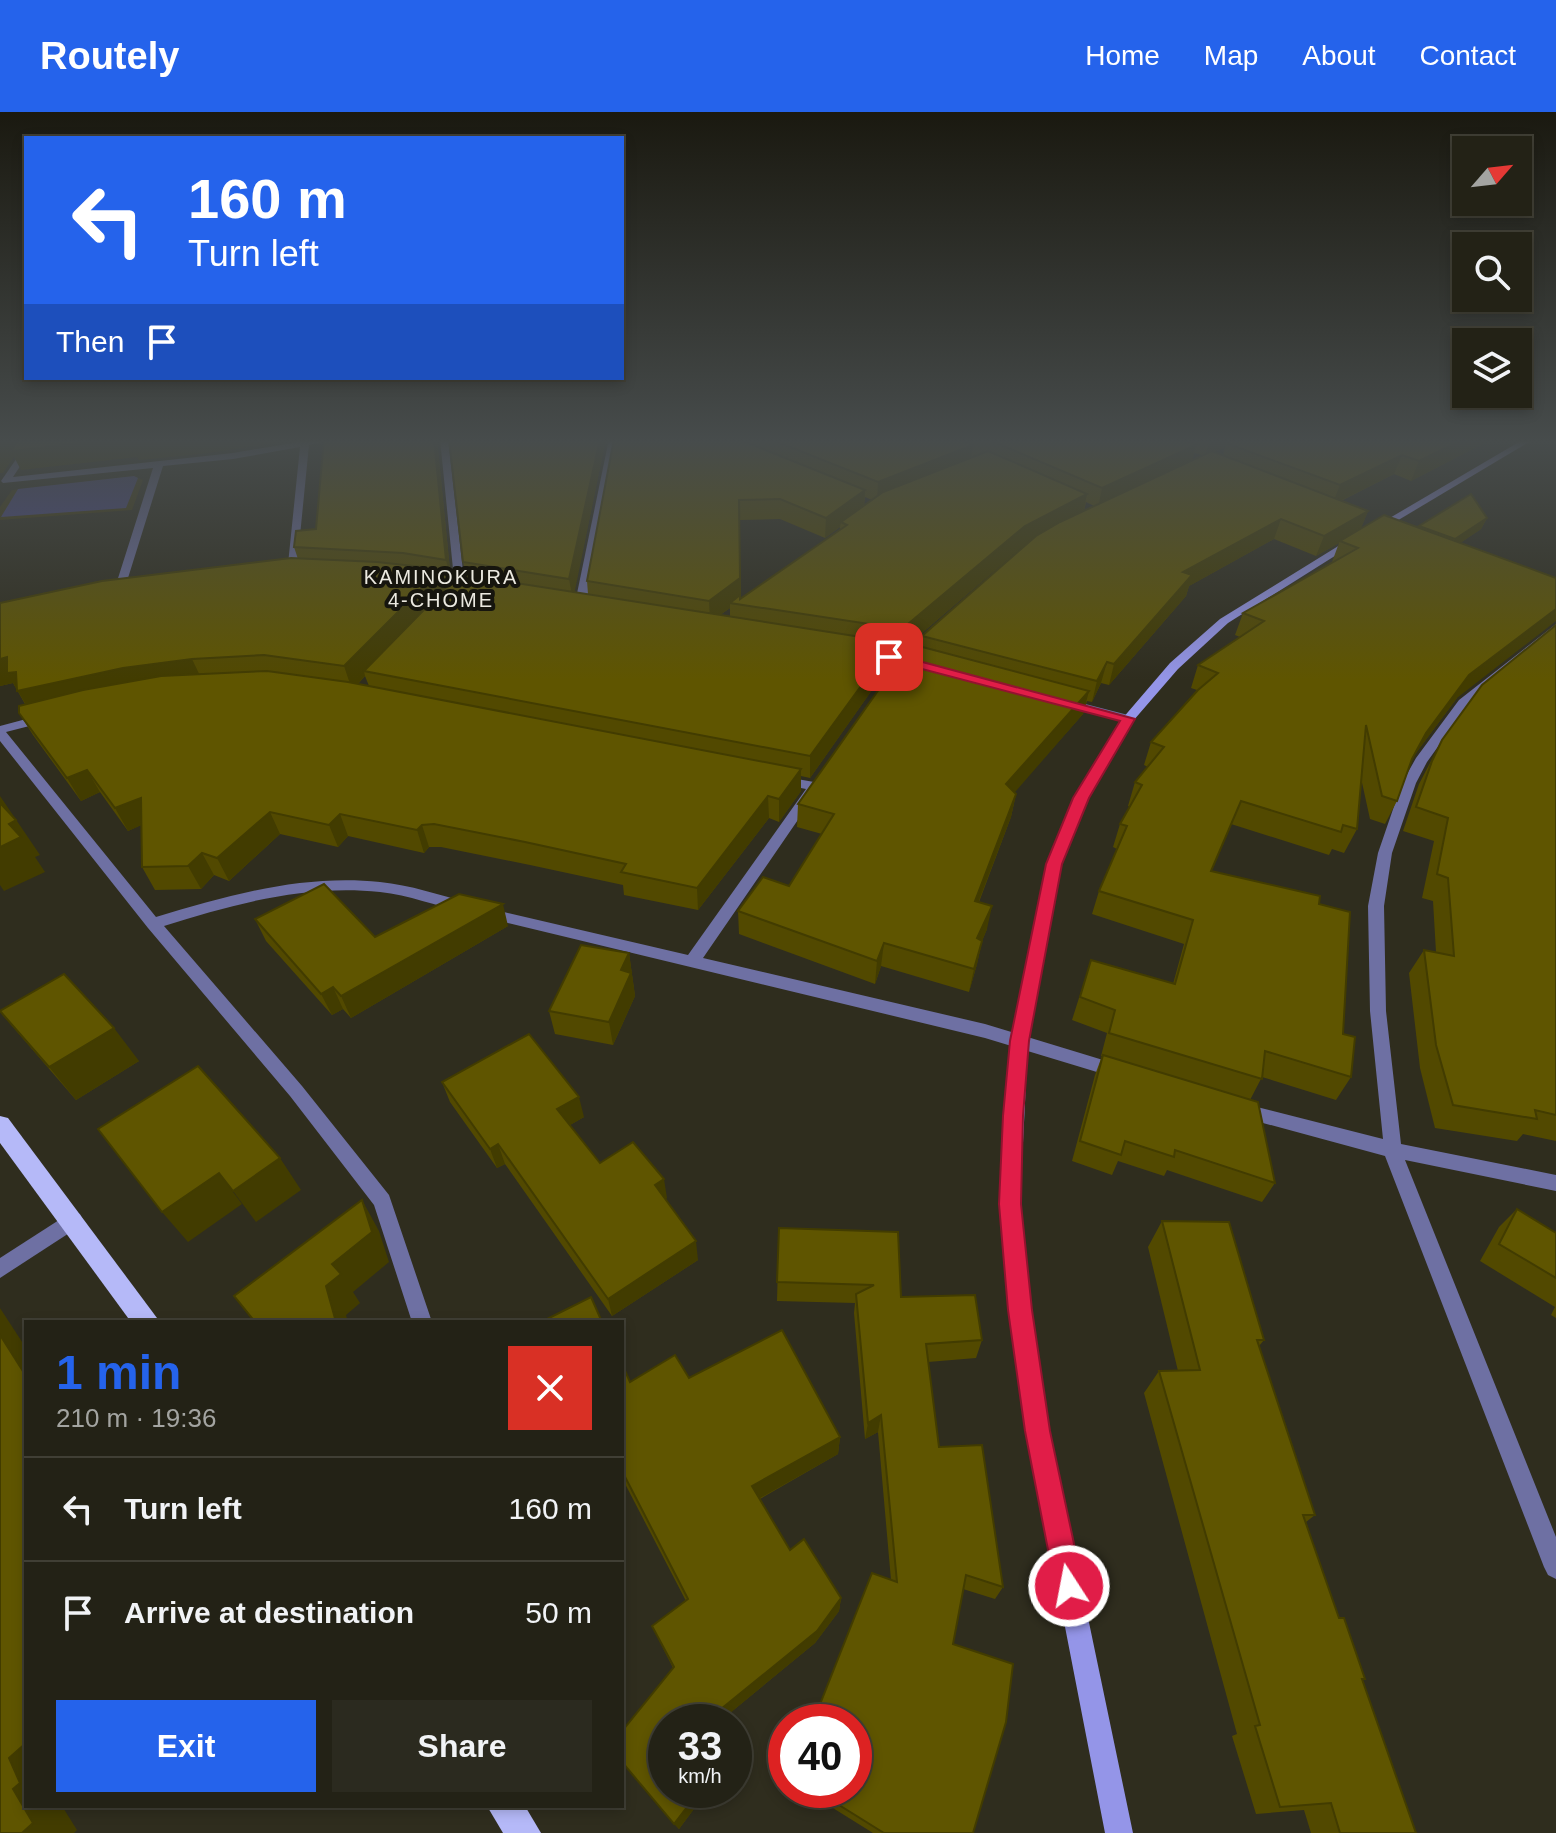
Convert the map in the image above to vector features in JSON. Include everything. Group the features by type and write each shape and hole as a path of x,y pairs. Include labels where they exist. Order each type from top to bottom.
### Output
{"main road":[{"path":"0,1125 146,1320"},
{"path":"505,1808 524,1833"}],"street":[{"path":"118,594 142,519"},
{"path":"292,574 298,519"},
{"path":"448,603 454,588 449,519"},
{"path":"580,608 597,519"},
{"path":"1119,1833 1038,1431 1020,1310 1010,1204 1020,1041 1054,864 1081,798 1128,719 1174,666 1224,621 1288,579 1391,519"},
{"path":"278,575 306,574"},
{"path":"454,588 475,592"},
{"path":"103,597 132,591"},
{"path":"565,605 595,610"},
{"path":"1556,627 1479,687 1449,720 1409,783 1385,853 1376,906 1378,996 1393,1152 1556,1567"},
{"path":"1057,700 1128,719"},
{"path":"55,715 0,732 153,924 296,1091 382,1201 421,1320"},
{"path":"691,963 823,774"},
{"path":"766,777 814,786"},
{"path":"153,924 260,891 342,884 384,888 1020,1041 1138,1078"},
{"path":"1230,1106 1393,1152 1556,1183"},
{"path":"0,1269 73,1220"}],"building":[{"path":"317,519 442,519 446,560 403,553 294,547 296,531 316,529"},
{"path":"458,519 582,519 569,579 463,562"},
{"path":"599,519 739,519 740,578 709,601 587,581"},
{"path":"845,519 1038,519 1025,526 902,629 730,603 847,525 841,522"},
{"path":"1066,519 1280,519 1183,572 1192,575 1114,664 1107,662 1097,681 922,636 1036,536"},
{"path":"1282,519 1353,519 1324,536"},
{"path":"1377,519 1396,519 1556,578 1556,609 1469,675 1426,733 1412,759 1397,801 1382,796 1366,725 1357,829 1343,825 1341,832 1241,801 1211,871 1320,896 1319,904 1350,912 1343,1034 1355,1037 1351,1077 1265,1051 1262,1079 1109,1033 1115,1010 1080,997 1091,960 1175,984 1193,920 1099,891 1127,826 1120,824 1142,785 1135,782 1164,747 1151,742 1198,690 1218,673 1198,665 1264,621 1243,613 1358,548 1340,541"},
{"path":"1430,519 1485,519 1455,539 1419,526"},
{"path":"291,558 441,569 344,666 264,655 192,659 123,668 17,691 16,672 7,673 7,657 0,659 0,603 102,581"},
{"path":"459,574 893,642 810,756 364,671"},
{"path":"1556,625 1556,1115 1535,1110 1537,1119 1453,1105 1436,1045 1424,950 1454,956 1448,878 1437,874 1448,818 1416,807 1442,740 1482,685"},
{"path":"911,644 1089,691 1006,784 1016,794 975,901 992,906 977,938 982,941 974,969 884,943 877,961 738,911 763,877 789,886 834,814 798,804"},
{"path":"267,671 348,682 801,769 779,799 768,796 697,888 621,872 626,864 525,842 434,824 422,825 417,830 340,814 329,825 270,812 217,858 202,853 188,866 142,867 141,798 115,808 87,770 67,778 19,713 19,706 83,690 161,676"},
{"path":"0,803 16,820 9,824 21,837 0,847"},
{"path":"324,884 375,937 459,894 503,904 341,996 333,987 321,994 255,919"},
{"path":"581,945 629,953 621,970 631,973 609,1022 549,1011"},
{"path":"64,974 114,1028 49,1067 0,1011"},
{"path":"529,1034 579,1097 557,1109 600,1163 633,1142 664,1179 655,1185 696,1241 608,1299 498,1144 490,1149 442,1082"},
{"path":"1103,1055 1258,1102 1275,1183 1175,1150 1174,1157 1125,1141 1121,1155 1080,1141"},
{"path":"198,1066 280,1158 233,1191 219,1173 162,1212 98,1129"},
{"path":"362,1200 372,1232 332,1264 341,1274 326,1286 335,1320 253,1320 234,1296"},
{"path":"1517,1209 1556,1233 1556,1278 1499,1244"},
{"path":"1162,1221 1229,1222 1264,1340 1257,1340 1315,1515 1303,1515 1339,1618 1344,1618 1416,1833 1340,1833 1331,1803 1280,1807 1255,1726 1260,1725 1159,1371 1200,1370"},
{"path":"779,1228 898,1232 901,1297 975,1295 982,1340 926,1344 939,1447 982,1445 1003,1587 966,1575 953,1644 1013,1664 1006,1722 973,1833 884,1833 844,1808 872,1808 872,1704 820,1704 872,1573 897,1582 881,1415 868,1423 856,1294 874,1285 777,1282"},
{"path":"591,1297 601,1320 545,1320"},
{"path":"782,1330 840,1437 752,1486 790,1550 804,1539 841,1598 817,1631 727,1704 648,1704 648,1793 624,1764 624,1729 674,1667 652,1626 688,1599 624,1475 624,1368 630,1382 675,1355 689,1378"},
{"path":"0,1335 24,1373 24,1745 9,1758 20,1783 13,1789 33,1823 22,1833 0,1833"},
{"path":"661,1808 686,1808 674,1824"}],"district":[{"name":"KAMINOKURA 4-CHOME","path":"441,588"}],"route":[{"path":"889,657 1128,719 1081,798 1054,864 1020,1041 1013,1116 1010,1204 1020,1310 1038,1431 1069,1586"}]}
